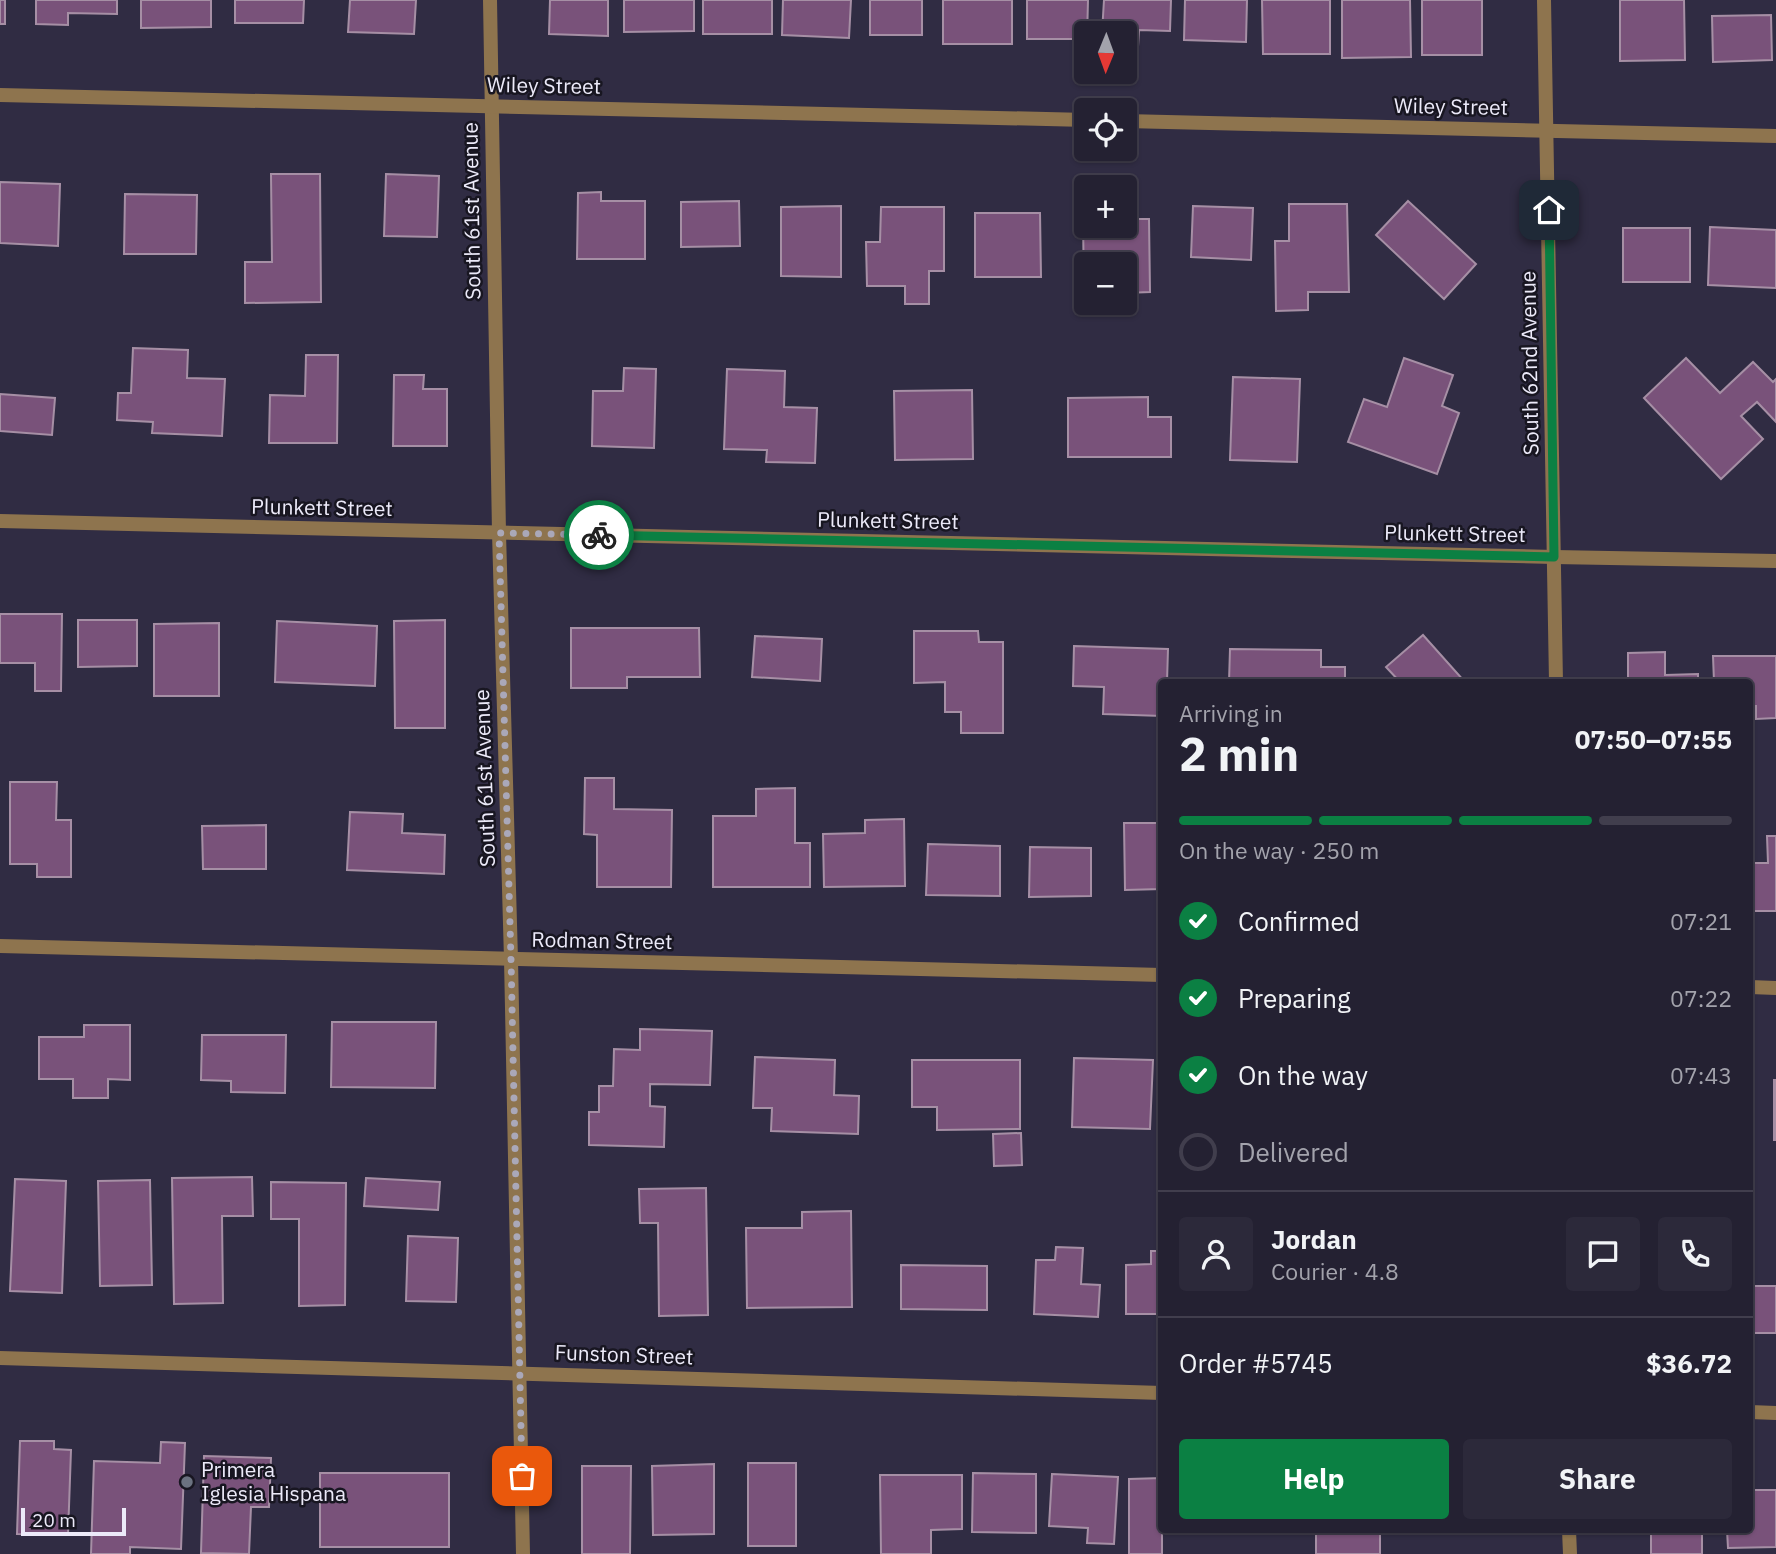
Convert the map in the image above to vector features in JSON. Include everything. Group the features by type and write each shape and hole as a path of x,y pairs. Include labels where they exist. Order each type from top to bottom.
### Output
{"street":[{"name":"South 61st Avenue","path":"490,0 499,533 521,1373 523,1554"},
{"name":"South 62nd Avenue","path":"1544,0 1556,679"},
{"name":"Wiley Street","path":"0,95 1074,120"},
{"name":"Wiley Street","path":"1137,121 1776,136"},
{"name":"Plunkett Street","path":"0,521 1776,561"},
{"name":"Rodman Street","path":"0,946 1158,975"},
{"path":"1753,987 1776,988"},
{"name":"Funston Street","path":"0,1357 1158,1393"},
{"path":"1753,1412 1776,1413"},
{"path":"1569,1533 1570,1554"}],"building":[{"path":"0,0 5,0 5,24 0,24"},
{"path":"36,0 117,0 117,14 68,13 68,25 36,24"},
{"path":"141,0 211,0 211,27 141,28"},
{"path":"235,0 304,0 303,23 235,23"},
{"path":"350,0 416,0 414,34 348,32"},
{"path":"550,0 608,0 608,36 549,34"},
{"path":"624,0 694,0 694,31 624,32"},
{"path":"703,0 772,0 772,34 703,34"},
{"path":"783,0 851,0 849,38 782,35"},
{"path":"870,0 922,0 922,35 870,35"},
{"path":"943,0 1012,0 1012,44 943,44"},
{"path":"1027,0 1088,0 1087,21 1074,21 1074,39 1027,39"},
{"path":"1104,0 1171,0 1170,31 1139,30 1138,47 1138,21 1103,21"},
{"path":"1185,0 1247,0 1246,42 1184,40"},
{"path":"1262,0 1330,0 1330,54 1263,54"},
{"path":"1342,0 1410,0 1411,57 1342,58"},
{"path":"1422,0 1482,0 1482,55 1422,55"},
{"path":"1620,0 1684,0 1685,60 1620,61"},
{"path":"1771,15 1772,60 1713,62 1712,16"},
{"path":"271,174 320,174 321,302 245,303 245,262 272,262"},
{"path":"386,174 439,176 437,237 384,236"},
{"path":"0,182 60,184 58,246 0,243"},
{"path":"601,192 601,201 645,201 645,259 577,259 578,193"},
{"path":"125,194 197,195 196,254 124,254"},
{"path":"739,201 740,246 681,247 681,202"},
{"path":"1408,201 1476,264 1444,299 1376,235"},
{"path":"1289,204 1347,204 1349,292 1308,292 1308,310 1276,311 1275,241 1289,241"},
{"path":"841,206 841,277 781,276 781,207"},
{"path":"1193,206 1253,208 1251,260 1191,257"},
{"path":"881,207 944,207 944,271 929,271 929,304 905,304 905,286 867,286 866,242 880,242"},
{"path":"975,213 1040,213 1041,277 975,277"},
{"path":"1137,219 1149,219 1150,292 1137,293 1137,252 1083,252 1083,238 1137,238"},
{"path":"1710,227 1776,230 1776,288 1708,285"},
{"path":"1623,228 1690,228 1690,282 1623,282"},
{"path":"133,348 188,350 187,378 225,379 222,436 152,433 153,422 117,420 118,393 131,393"},
{"path":"306,355 338,355 337,443 269,443 270,395 305,396"},
{"path":"1404,358 1453,375 1442,406 1459,413 1437,474 1348,442 1364,399 1387,407"},
{"path":"1686,358 1720,393 1753,362 1773,382 1776,379 1776,422 1757,402 1741,416 1763,439 1721,479 1644,398"},
{"path":"624,368 656,369 654,448 592,446 593,391 623,391"},
{"path":"727,369 785,371 784,407 817,408 815,463 766,462 767,450 724,449"},
{"path":"394,375 424,375 423,389 447,389 447,446 393,446"},
{"path":"1233,377 1300,379 1297,462 1230,460"},
{"path":"972,390 973,459 895,460 894,391"},
{"path":"0,394 55,398 52,435 0,431"},
{"path":"1148,397 1148,417 1171,417 1171,457 1068,457 1068,398"},
{"path":"0,614 62,614 61,691 35,691 35,663 0,663"},
{"path":"78,620 137,620 137,666 78,667"},
{"path":"445,620 445,728 395,728 394,621"},
{"path":"277,621 377,626 375,686 275,682"},
{"path":"219,623 219,696 154,696 154,624"},
{"path":"571,628 699,628 700,677 627,677 627,688 571,688"},
{"path":"914,631 978,631 979,642 1003,642 1003,733 961,733 961,712 945,712 945,682 914,683"},
{"path":"1423,635 1462,679 1397,679 1386,667"},
{"path":"755,636 822,639 820,681 752,677"},
{"path":"1074,646 1168,649 1167,679 1158,679 1158,716 1103,714 1104,687 1073,686"},
{"path":"1230,649 1321,650 1321,667 1345,667 1345,679 1229,679"},
{"path":"1665,652 1665,675 1698,674 1698,679 1628,679 1628,653"},
{"path":"1713,656 1776,656 1776,718 1756,719 1753,679 1714,679"},
{"path":"585,778 614,778 614,809 672,810 671,887 597,887 597,835 584,834"},
{"path":"10,782 57,782 56,820 71,820 71,877 37,877 37,864 10,864"},
{"path":"795,788 795,843 810,843 810,887 713,887 713,816 756,816 756,789"},
{"path":"350,812 403,814 402,833 445,835 444,874 347,870"},
{"path":"904,819 905,886 824,887 823,834 865,833 865,820"},
{"path":"1124,823 1158,823 1158,889 1125,890"},
{"path":"266,825 266,869 203,869 202,826"},
{"path":"1767,836 1776,836 1776,911 1753,911 1753,863 1768,863"},
{"path":"928,844 1000,846 1000,896 926,895"},
{"path":"1030,847 1091,848 1091,896 1029,897"},
{"path":"332,1022 436,1022 435,1088 331,1087"},
{"path":"84,1025 130,1025 130,1080 108,1079 108,1098 73,1098 73,1079 39,1079 39,1037 84,1037"},
{"path":"640,1029 712,1031 710,1085 650,1084 650,1106 665,1107 664,1147 589,1145 589,1112 599,1112 599,1086 613,1086 614,1049 640,1050"},
{"path":"202,1035 286,1035 285,1093 231,1092 231,1081 201,1080"},
{"path":"755,1057 835,1060 834,1095 859,1096 858,1134 771,1131 772,1108 753,1108"},
{"path":"1074,1058 1153,1060 1150,1129 1072,1127"},
{"path":"912,1060 1020,1060 1020,1129 937,1130 937,1107 912,1107"},
{"path":"1776,1080 1776,1140 1774,1140"},
{"path":"1021,1133 1022,1165 994,1166 993,1134"},
{"path":"252,1177 253,1216 222,1216 223,1303 174,1304 172,1178"},
{"path":"366,1178 440,1182 438,1210 364,1206"},
{"path":"15,1179 66,1181 62,1293 10,1291"},
{"path":"150,1180 152,1285 100,1286 98,1181"},
{"path":"271,1182 346,1183 345,1305 299,1306 299,1219 271,1219"},
{"path":"706,1188 708,1315 659,1316 658,1223 640,1223 639,1189"},
{"path":"851,1211 852,1307 747,1308 746,1228 802,1228 802,1212"},
{"path":"408,1236 458,1238 456,1302 406,1301"},
{"path":"1056,1247 1083,1248 1081,1284 1100,1285 1098,1317 1034,1314 1036,1260 1055,1260"},
{"path":"1151,1251 1158,1251 1158,1314 1126,1314 1126,1265 1151,1264"},
{"path":"901,1265 987,1266 987,1310 901,1309"},
{"path":"1753,1286 1776,1286 1776,1333 1753,1333"},
{"path":"20,1441 54,1441 54,1449 71,1450 68,1535 17,1534"},
{"path":"161,1442 185,1443 181,1549 130,1547 130,1554 91,1554 94,1461 160,1463"},
{"path":"204,1456 271,1458 269,1507 251,1507 249,1554 201,1553"},
{"path":"748,1463 796,1463 796,1546 748,1546"},
{"path":"714,1464 714,1534 653,1535 652,1466"},
{"path":"582,1466 631,1466 630,1554 582,1554"},
{"path":"320,1473 449,1473 449,1547 320,1547"},
{"path":"973,1473 1036,1474 1036,1533 972,1532"},
{"path":"1052,1474 1118,1477 1114,1544 1087,1543 1088,1528 1049,1526"},
{"path":"880,1475 962,1475 962,1529 931,1530 931,1554 881,1554"},
{"path":"1158,1478 1158,1533 1162,1533 1162,1554 1129,1554 1129,1479"},
{"path":"1753,1490 1776,1490 1776,1547 1728,1548 1727,1533 1753,1533"},
{"path":"1316,1533 1380,1533 1380,1554 1316,1554"},
{"path":"1651,1533 1702,1533 1702,1554 1651,1554"}],"way so far":[{"path":"522,1476 499,533 599,535"}],"place":[{"name":"Primera Iglesia Hispana","path":"187,1482"}],"route":[{"path":"599,535 1554,557 1549,210"}]}
